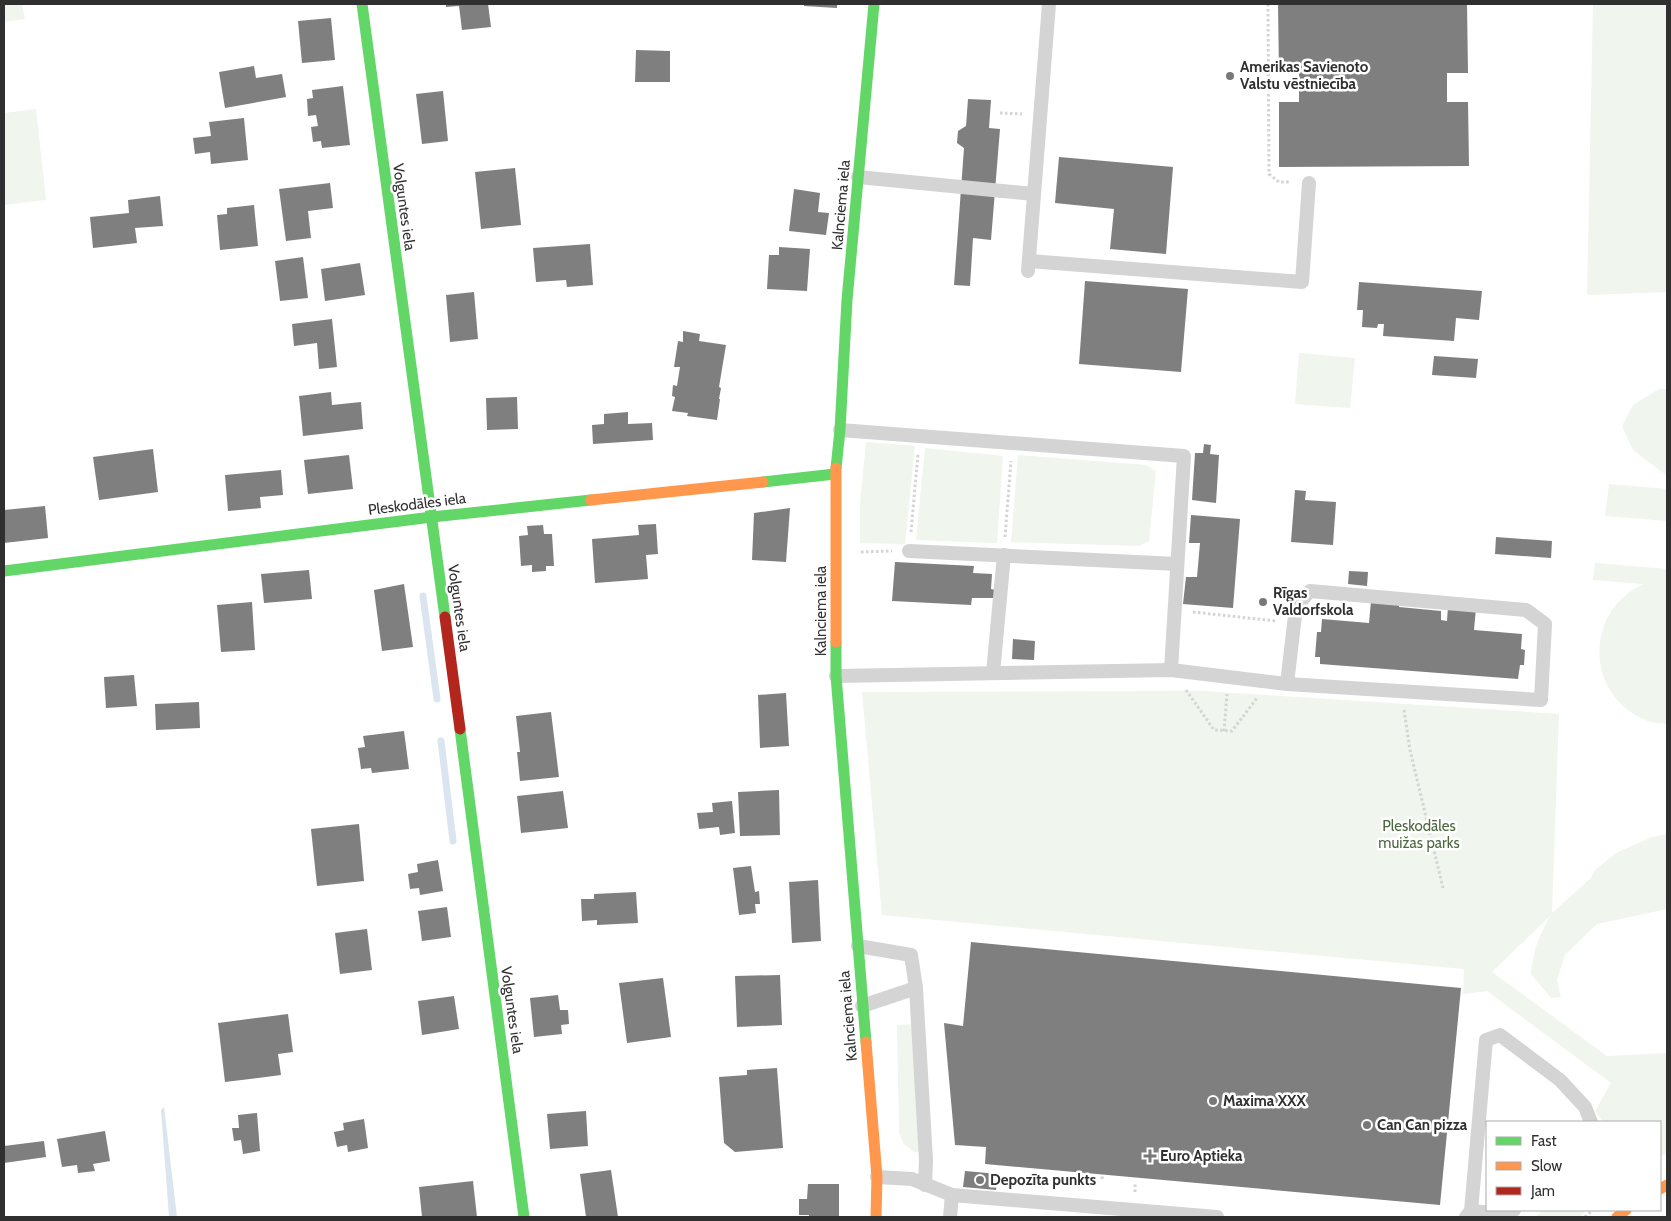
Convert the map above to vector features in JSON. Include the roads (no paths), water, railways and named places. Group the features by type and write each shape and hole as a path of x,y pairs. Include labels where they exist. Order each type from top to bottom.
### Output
{"main road":[{"name":"Volguntes iela","path":"362,4 524,1217"},
{"name":"Kalnciema iela","path":"874,4 847,300 836,474 836,676 877,1178 876,1217"},
{"name":"Pleskodāles iela","path":"4,571 432,517 836,474"}],"lane":[{"path":"1049,4 1028,266 1302,282 1310,183"},
{"path":"858,177 1034,194"},
{"path":"840,430 1184,456 1171,670"},
{"path":"909,551 1177,564"},
{"path":"993,673 1004,555"},
{"path":"836,676 1171,670 1287,684 1541,700 1545,624 1526,610 1310,591 1296,607 1287,684"},
{"path":"858,946 911,955 916,988 925,1152 925,1185"},
{"path":"862,1006 916,988"},
{"path":"1511,1211 1503,1214 1468,1214 1486,1040 1500,1035 1560,1080 1585,1107 1591,1121"},
{"path":"877,1178 912,1179 952,1196 1217,1217"},
{"path":"950,1217 952,1196"}],"waterway":[{"path":"423,596 437,699"},
{"path":"441,741 453,841"}],"place":[{"name":"Amerikas Savienoto Valstu vēstniecība","path":"1230,76"},
{"name":"Rīgas Valdorfskola","path":"1263,602"},
{"name":"Maxima XXX","path":"1213,1101"},
{"name":"Can Can pizza","path":"1367,1125"},
{"name":"Euro Aptieka","path":"1150,1156"},
{"name":"Depozīta punkts","path":"980,1180"}],"park label":[{"name":"Pleskodāles muižas parks","path":"1419,834"}]}
